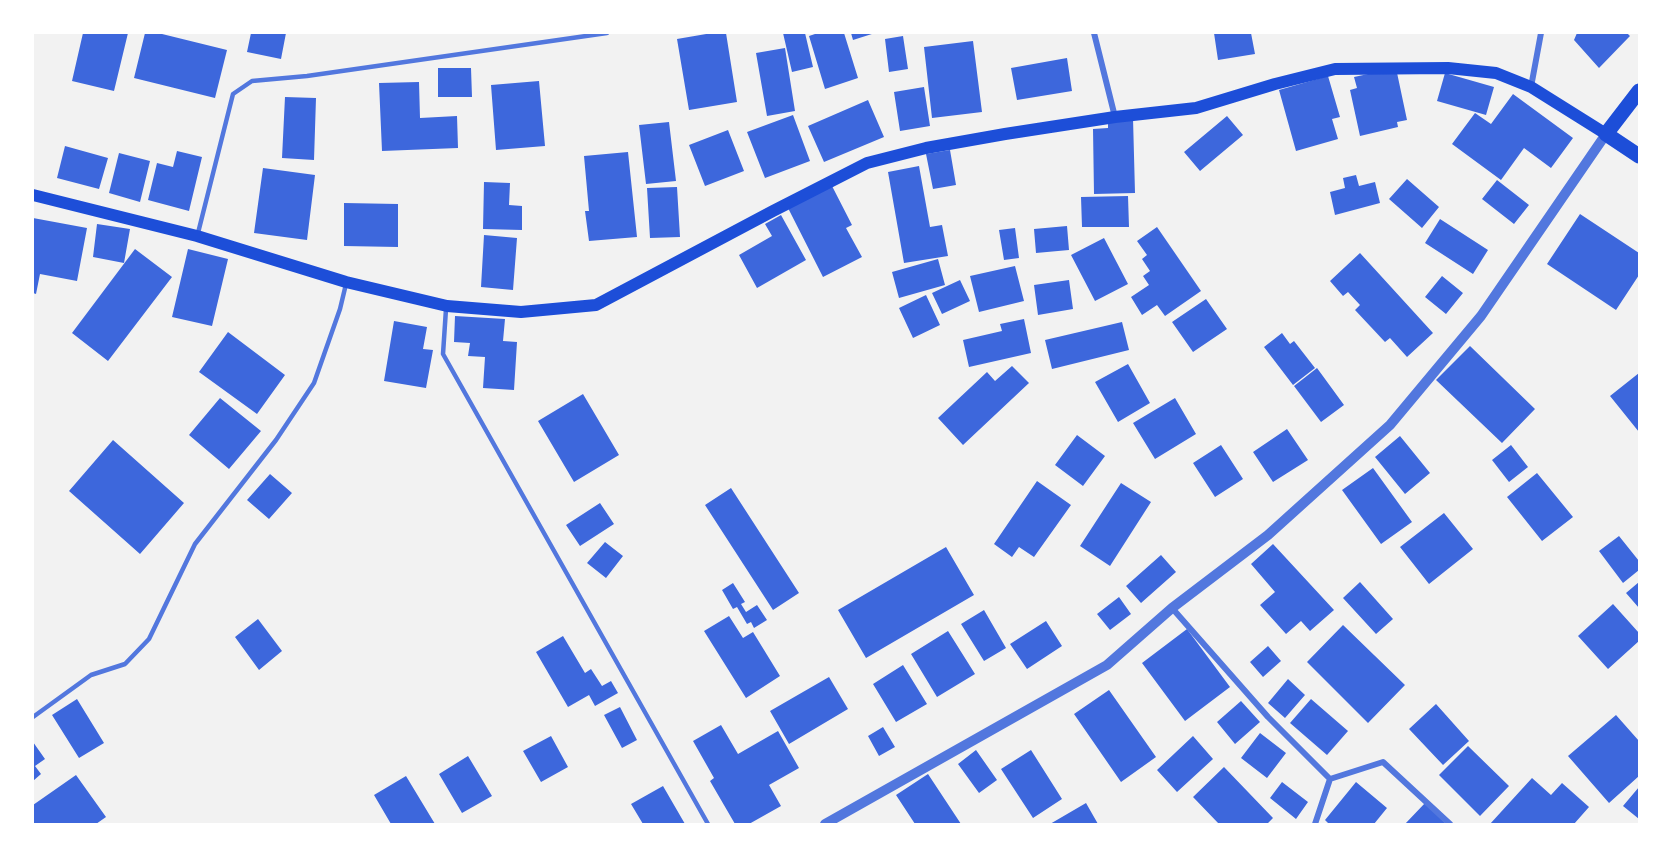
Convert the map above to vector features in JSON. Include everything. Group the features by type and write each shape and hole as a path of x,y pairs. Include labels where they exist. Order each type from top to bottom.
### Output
{"main road":[{"path":"33,195 197,236 346,282 447,306 521,312 596,305 772,211 867,164 926,147 1115,117 1196,108 1335,69 1448,68 1496,73 1530,87 1639,156"},
{"path":"1606,134 1639,91"}],"street":[{"path":"1094,33 1115,117"},
{"path":"1530,87 1541,33"},
{"path":"825,824 1107,665 1172,608 1268,536 1390,425 1480,316 1606,134"},
{"path":"1172,608 1268,717 1330,779"},
{"path":"1330,779 1383,762 1450,824"},
{"path":"1316,824 1330,779"}],"lane":[{"path":"197,236 233,94 252,81 307,76 607,33"},
{"path":"33,717 91,675 125,664 149,639 195,544 276,440 314,383 340,309 346,282"},
{"path":"447,306 443,354 708,824"}],"building":[{"path":"83,33 128,33 114,91 72,81"},
{"path":"145,33 158,33 227,50 215,98 134,78"},
{"path":"251,33 286,33 281,59 247,52"},
{"path":"726,33 737,102 689,110 677,39"},
{"path":"783,33 805,33 813,67 792,72"},
{"path":"818,33 844,33 858,78 825,89 809,36"},
{"path":"851,33 875,33 853,40"},
{"path":"1214,33 1251,33 1255,54 1218,60"},
{"path":"1577,33 1627,33 1630,36 1599,68 1574,40"},
{"path":"903,36 908,69 889,72 885,39"},
{"path":"973,41 982,112 932,118 924,47"},
{"path":"785,48 795,111 767,116 756,53"},
{"path":"1067,58 1072,91 1017,100 1011,68"},
{"path":"438,68 471,68 472,97 438,97"},
{"path":"1396,68 1407,120 1397,122 1398,127 1360,136 1350,90 1357,88 1354,77"},
{"path":"1445,73 1494,87 1486,115 1437,101"},
{"path":"1328,76 1340,117 1332,119 1338,139 1296,151 1279,90"},
{"path":"539,81 545,146 496,150 491,85"},
{"path":"419,82 420,118 457,116 458,148 382,151 379,83"},
{"path":"924,87 930,126 900,131 894,92"},
{"path":"1513,94 1573,138 1551,168 1524,148 1501,180 1452,144 1475,113 1491,124"},
{"path":"285,97 316,98 314,160 282,158"},
{"path":"868,100 884,137 824,162 808,126"},
{"path":"793,115 810,161 765,178 747,132"},
{"path":"1227,116 1243,135 1200,171 1184,152"},
{"path":"1108,118 1133,118 1135,193 1094,194 1093,129 1108,128"},
{"path":"669,122 676,181 646,184 639,125"},
{"path":"728,130 744,171 705,186 689,145"},
{"path":"65,146 108,158 99,189 57,178"},
{"path":"950,150 956,185 933,189 926,154"},
{"path":"177,151 202,157 189,211 148,200 157,163 173,167"},
{"path":"628,152 637,237 589,241 585,211 589,211 584,156"},
{"path":"119,153 150,161 140,202 109,193"},
{"path":"919,166 930,227 942,225 948,256 904,263 888,172"},
{"path":"263,168 315,175 307,240 254,233"},
{"path":"1356,175 1359,186 1375,182 1380,203 1335,215 1330,192 1345,188 1343,178"},
{"path":"1407,179 1439,207 1422,228 1389,199"},
{"path":"1497,180 1529,205 1514,224 1482,199"},
{"path":"484,182 510,183 509,205 522,206 522,230 483,229"},
{"path":"832,186 852,225 846,228 862,257 823,277 788,208"},
{"path":"677,187 680,237 650,238 647,188"},
{"path":"1128,196 1129,227 1082,227 1081,197"},
{"path":"344,203 398,204 398,247 344,246"},
{"path":"1580,214 1639,253 1639,275 1616,310 1547,264"},
{"path":"781,215 806,260 757,288 739,255 772,236 765,224"},
{"path":"33,218 87,228 77,281 40,274 36,294 33,293"},
{"path":"1440,219 1488,250 1473,274 1425,243"},
{"path":"97,224 130,229 124,263 93,257"},
{"path":"1067,226 1069,250 1036,253 1034,229"},
{"path":"1157,227 1201,291 1165,316 1157,305 1142,315 1131,297 1149,285 1143,276 1150,271 1142,259 1147,255 1137,241"},
{"path":"1015,228 1019,258 1004,260 999,230"},
{"path":"484,235 517,238 513,290 481,287"},
{"path":"1104,238 1128,284 1095,301 1071,255"},
{"path":"135,249 172,277 108,361 72,333"},
{"path":"188,249 228,259 212,326 172,317"},
{"path":"1360,253 1433,333 1407,357 1390,338 1385,342 1355,310 1360,305 1348,292 1343,296 1330,281"},
{"path":"938,259 945,285 899,298 892,272"},
{"path":"1015,266 1024,301 979,312 970,276"},
{"path":"1442,276 1463,293 1446,314 1425,297"},
{"path":"960,280 970,301 942,314 932,293"},
{"path":"1069,280 1073,309 1038,315 1034,285"},
{"path":"926,295 940,325 913,338 899,308"},
{"path":"1206,299 1227,329 1193,352 1172,322"},
{"path":"455,316 505,319 503,341 517,342 514,390 483,388 485,357 468,356 470,343 454,342"},
{"path":"1024,319 1031,353 969,367 963,340 1002,331 1000,324"},
{"path":"394,321 427,327 423,349 433,350 426,388 384,381"},
{"path":"1122,322 1129,350 1052,369 1045,340"},
{"path":"228,332 285,375 257,414 199,372"},
{"path":"1282,333 1290,344 1294,341 1315,368 1293,385 1264,347"},
{"path":"1470,346 1535,409 1502,443 1436,380"},
{"path":"1128,364 1150,403 1118,422 1095,382"},
{"path":"1012,366 1029,383 963,445 938,418 987,372 995,381"},
{"path":"1317,368 1344,405 1321,422 1294,386"},
{"path":"1639,373 1639,432 1610,396"},
{"path":"583,394 619,455 574,482 538,421"},
{"path":"220,398 261,431 229,469 189,435"},
{"path":"1175,398 1196,434 1155,459 1133,423"},
{"path":"1287,429 1308,460 1273,482 1253,452"},
{"path":"1077,435 1105,456 1083,486 1055,465"},
{"path":"1400,436 1430,473 1405,494 1375,457"},
{"path":"113,440 184,503 140,554 69,491"},
{"path":"1221,445 1243,479 1215,497 1193,463"},
{"path":"1511,445 1528,467 1509,482 1492,460"},
{"path":"1373,468 1412,522 1381,544 1342,490"},
{"path":"1537,473 1573,517 1542,541 1507,497"},
{"path":"270,474 292,493 269,519 247,500"},
{"path":"1037,481 1071,505 1034,557 1019,547 1012,557 994,544"},
{"path":"1121,483 1151,502 1110,566 1080,546"},
{"path":"731,488 799,593 773,610 705,505"},
{"path":"600,503 614,524 580,546 566,525"},
{"path":"1444,513 1473,549 1429,584 1400,547"},
{"path":"1619,536 1639,561 1639,570 1623,583 1599,551"},
{"path":"605,542 623,556 606,578 587,563"},
{"path":"1273,544 1334,610 1310,631 1301,621 1286,634 1260,605 1275,592 1251,564"},
{"path":"946,547 974,595 866,658 838,610"},
{"path":"1161,555 1176,572 1141,603 1126,586"},
{"path":"1360,582 1393,619 1376,634 1343,598"},
{"path":"1639,582 1639,608 1626,593"},
{"path":"733,583 745,602 741,604 746,612 757,605 767,620 754,628 751,622 747,624 737,607 733,609 722,590"},
{"path":"1119,597 1131,614 1110,630 1097,614"},
{"path":"1613,604 1639,633 1639,641 1608,669 1578,636"},
{"path":"984,610 1006,648 984,661 961,624"},
{"path":"729,616 743,638 753,632 780,676 746,698 704,631"},
{"path":"258,619 282,651 259,670 235,637"},
{"path":"1046,621 1062,646 1027,669 1010,644"},
{"path":"1343,625 1405,685 1368,723 1307,662"},
{"path":"1187,629 1230,687 1185,721 1142,663"},
{"path":"948,631 975,674 937,697 911,654"},
{"path":"563,636 585,673 591,669 602,686 611,681 618,693 595,706 589,695 568,707 536,652"},
{"path":"1268,646 1281,661 1263,677 1250,662"},
{"path":"903,665 927,704 896,722 873,684"},
{"path":"829,677 848,709 789,744 770,711"},
{"path":"1288,679 1305,695 1285,718 1268,703"},
{"path":"1109,690 1156,757 1121,782 1074,714"},
{"path":"77,699 104,743 79,758 52,715"},
{"path":"1311,699 1348,731 1327,755 1290,723"},
{"path":"1241,701 1260,722 1235,744 1217,722"},
{"path":"1436,704 1469,741 1443,765 1409,729"},
{"path":"620,707 637,740 622,748 604,715"},
{"path":"1616,715 1639,741 1639,776 1609,803 1568,756"},
{"path":"721,725 738,754 778,731 799,768 769,785 781,806 749,824 735,824 710,781 714,778 693,741"},
{"path":"883,727 895,747 879,756 868,736"},
{"path":"1260,733 1286,753 1267,778 1241,758"},
{"path":"551,736 568,767 541,782 523,751"},
{"path":"1193,736 1213,759 1177,792 1157,770"},
{"path":"33,742 45,759 35,766 41,774 33,781"},
{"path":"1468,746 1509,786 1480,816 1439,775"},
{"path":"976,750 997,780 979,793 958,764"},
{"path":"1031,750 1062,799 1033,818 1001,769"},
{"path":"468,756 492,796 462,813 439,774"},
{"path":"1224,767 1273,818 1267,824 1219,824 1193,797"},
{"path":"928,774 961,824 915,824 896,795"},
{"path":"76,775 106,817 96,824 33,824 33,805"},
{"path":"406,776 435,824 391,824 374,795"},
{"path":"1532,778 1551,795 1562,783 1589,807 1574,824 1490,824"},
{"path":"1282,782 1308,802 1296,819 1270,798"},
{"path":"1356,782 1387,808 1374,824 1329,824 1325,820"},
{"path":"663,786 685,824 643,824 631,804"},
{"path":"1639,787 1639,819 1623,806"},
{"path":"1086,803 1098,824 1050,824"},
{"path":"1425,803 1446,824 1405,824"}]}
